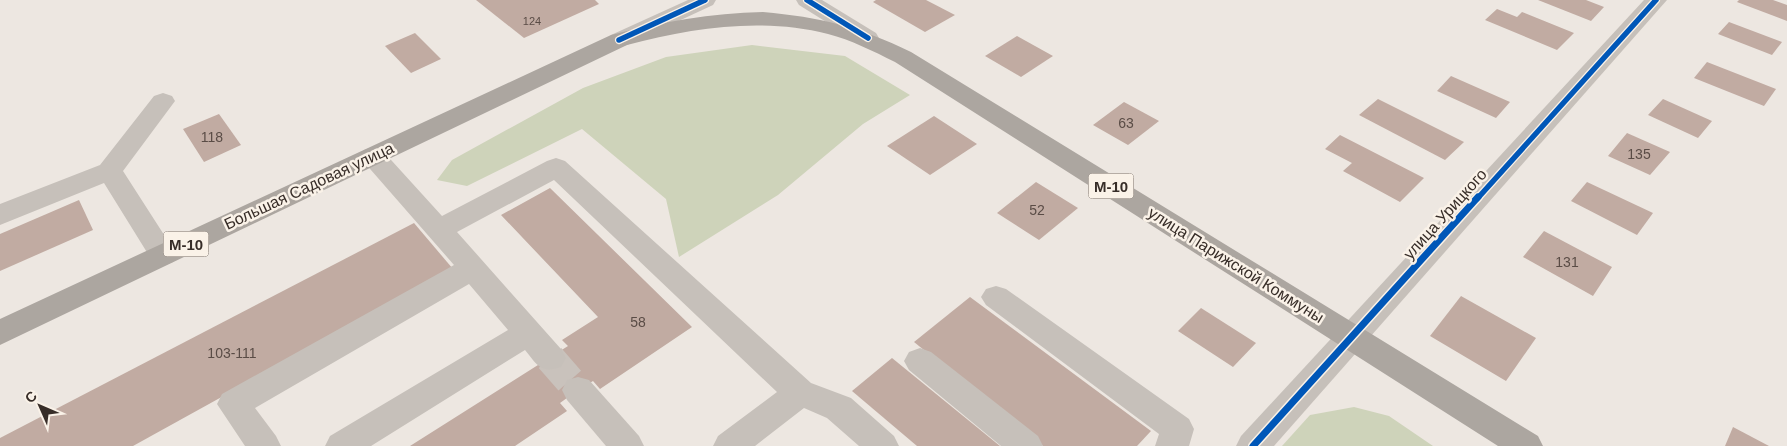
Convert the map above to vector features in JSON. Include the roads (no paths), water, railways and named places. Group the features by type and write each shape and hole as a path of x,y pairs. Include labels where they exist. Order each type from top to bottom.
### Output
{"highway":[{"name":"Большая Садовая улица","path":"0,333 619,40 686,24 754,18"},
{"name":"улица Парижской Коммуны","path":"754,18 814,22 839,28 868,38 903,56 1526,446"}],"street":[{"name":"Большая Садовая улица","path":"619,40 705,0"},
{"name":"улица Парижской Коммуны","path":"807,0 868,38"},
{"name":"улица Урицкого","path":"1253,446 1656,0"},
{"path":"0,215 109,171 163,101"},
{"path":"373,156 550,358"},
{"path":"438,230 556,167 800,393 839,408 882,446"},
{"path":"109,171 163,256"},
{"path":"264,446 234,404 473,268"},
{"path":"996,297 1177,429 1172,446"},
{"path":"342,446 528,333"},
{"path":"920,361 1026,446"},
{"path":"578,390 626,446"},
{"path":"730,446 800,393"}],"tunnel":[{"path":"550,358 578,390"}]}
